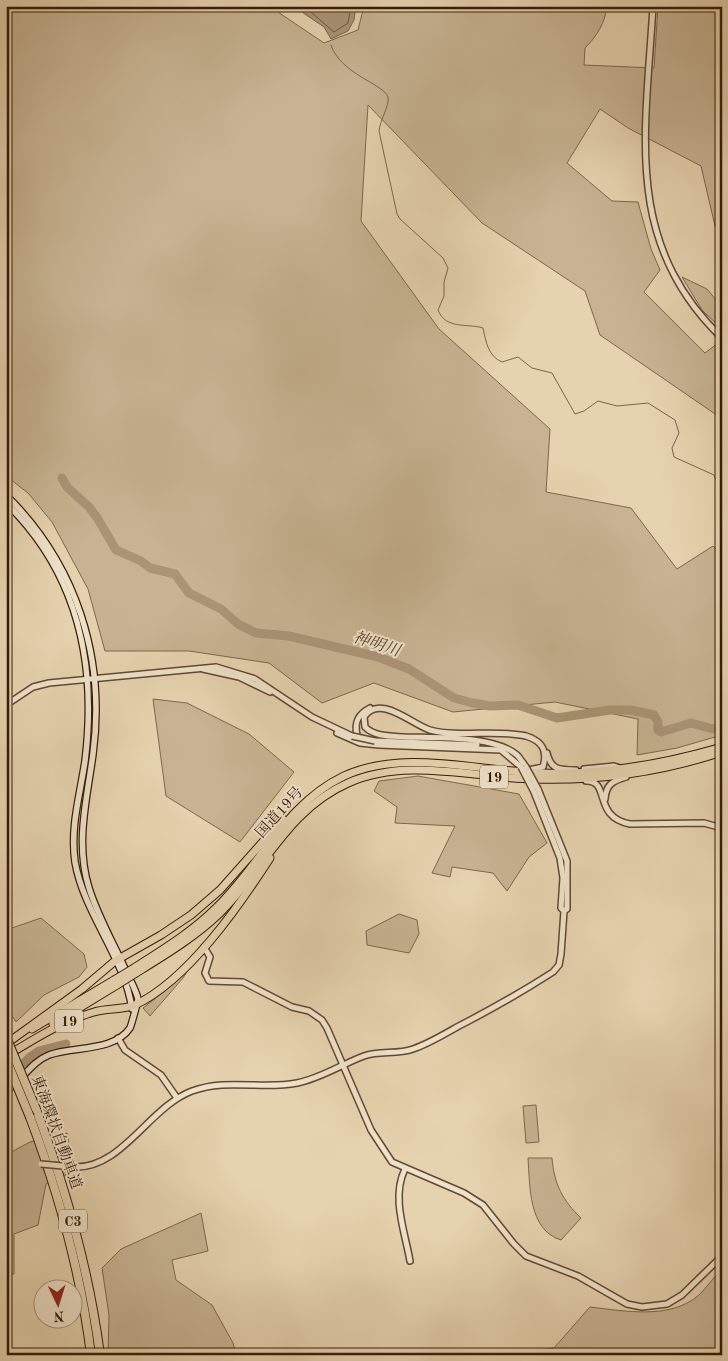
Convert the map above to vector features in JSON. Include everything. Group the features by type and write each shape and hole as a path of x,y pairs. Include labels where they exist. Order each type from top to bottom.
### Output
{"highway":[{"name":"国道19号","path":"135,970 193,929 217,908 289,818 318,790 345,776 389,764 428,763 544,773 623,769 684,758 722,747"},
{"name":"国道19号","path":"6,1045 196,934 220,913 293,821 316,801 347,783 374,774 418,769 539,780 631,774 688,763 722,752"},
{"name":"19","path":"6,1045 82,989 117,960 161,935 191,915 220,890 300,801 318,790"},
{"name":"19","path":"6,1056 73,1019 100,1010 134,1008 167,983 204,947 243,900 284,834"},
{"name":"国道19号","path":"6,1056 115,982"},
{"name":"東海環状自動車道","path":"6,1037 36,1109 71,1214 86,1272 100,1355"},
{"name":"東海環状自動車道","path":"6,1056 30,1117 63,1218 91,1355"}],"main road":[{"path":"6,495 36,528 55,555 73,589 84,621 95,679 96,725 81,834 82,856 91,896 134,1008 130,1028 118,1038 106,1044 51,1054 39,1059 6,1091"},
{"path":"6,503 33,534 65,587 84,645 88,680 88,735 75,817 75,859 86,900 117,960"}],"street":[{"path":"653,6 644,119 648,190 654,226 664,257 682,291 722,338"},
{"path":"6,705 33,687 203,669 206,667 221,668 255,679 312,716 354,735 375,741 497,746"},
{"path":"203,669 226,673 259,685 322,726 360,743 501,750 524,767"},
{"path":"354,735 355,725 363,711 371,707 385,705 428,726 533,735 546,745 550,764 562,769 614,766 623,769"},
{"path":"41,1164 74,1167 95,1164 111,1156 177,1098 215,1084 272,1086 299,1082 344,1066 365,1055 411,1050 497,1007 552,972 559,964 561,954 564,911 567,909 567,861 536,790 524,767 517,755 497,746 464,740 387,736 370,732 365,727 364,717 371,710 384,709 396,712 431,730 526,736 537,740 544,750 544,767 534,770 457,764 450,766"},
{"path":"604,802 606,790 610,783 631,774"},
{"path":"539,780 543,782 590,780 600,788 605,810 619,822 630,824 704,823 722,828"},
{"path":"204,947 210,957 205,973 209,981 243,982 292,1007 316,1014 327,1028 383,1151 392,1162 464,1193 483,1205 526,1256 578,1276 627,1304 642,1307 667,1304 682,1295 722,1256"},
{"path":"118,1038 125,1050 161,1075 177,1098"},
{"path":"405,1169 399,1184 399,1201 410,1261"}],"shaded area":[{"path":"6,6 269,6 324,43 358,30 364,6 607,6 600,29 585,48 584,65 654,68 658,6 722,6 722,235 715,226 701,166 628,128 600,109 567,163 612,201 638,202 651,249 660,270 644,292 705,353 722,340 722,412 718,416 600,335 585,291 482,223 368,105 361,221 439,329 550,429 546,492 631,508 677,569 713,546 722,555 722,735 677,748 637,755 638,719 555,702 453,712 374,683 322,703 269,663 189,651 105,651 88,589 52,522 28,493 6,476"},
{"path":"682,277 707,289 722,307 722,329 702,310"},
{"path":"153,699 187,703 249,734 294,772 240,842 166,796"},
{"path":"418,776 519,794 547,843 529,857 507,891 493,873 452,867 450,877 432,873 455,826 395,823 397,807 374,791 379,781"},
{"path":"399,914 417,920 419,934 409,953 367,945 366,931"},
{"path":"41,918 84,954 87,967 79,977 44,995 16,1022 6,1006 6,930"},
{"path":"193,962 183,978 150,1016 143,1008 166,990"},
{"path":"536,1105 539,1142 526,1143 523,1106"},
{"path":"67,1133 74,1171 46,1184 38,1225 14,1234 14,1274 6,1275 6,1155 30,1142"},
{"path":"528,1158 552,1158 560,1191 581,1218 561,1240 550,1235 542,1227 537,1217 531,1193"},
{"path":"201,1213 208,1251 172,1260 176,1280 212,1305 233,1343 236,1355 108,1355 109,1315 102,1268 121,1249"},
{"path":"722,1269 722,1355 497,1355 554,1348 590,1307 632,1312 661,1311 675,1308 699,1295"}],"water":[{"path":"293,6 356,6 354,20 348,31 331,39 324,27"}],"waterway":[{"path":"331,45 343,64 379,87 388,97 388,104 379,131 397,214 400,219 443,258 448,268 444,282 444,296 438,310 446,321 458,325 483,328 491,352 502,362 518,357 532,368 552,373 575,414 584,411 598,401 617,406 648,403 675,420 679,433 672,448 674,457 714,475 722,494"},
{"name":"神明川","path":"62,478 67,487 89,507 116,550 141,561 150,568 175,574 189,593 221,609 238,624 256,633 289,636 378,657 409,669 454,698 473,703 490,706 518,705 557,718 610,710 630,710 654,715 658,722 658,730 661,732 691,723 713,729 722,725"},
{"path":"6,1082 29,1058 39,1051 66,1044"}]}
